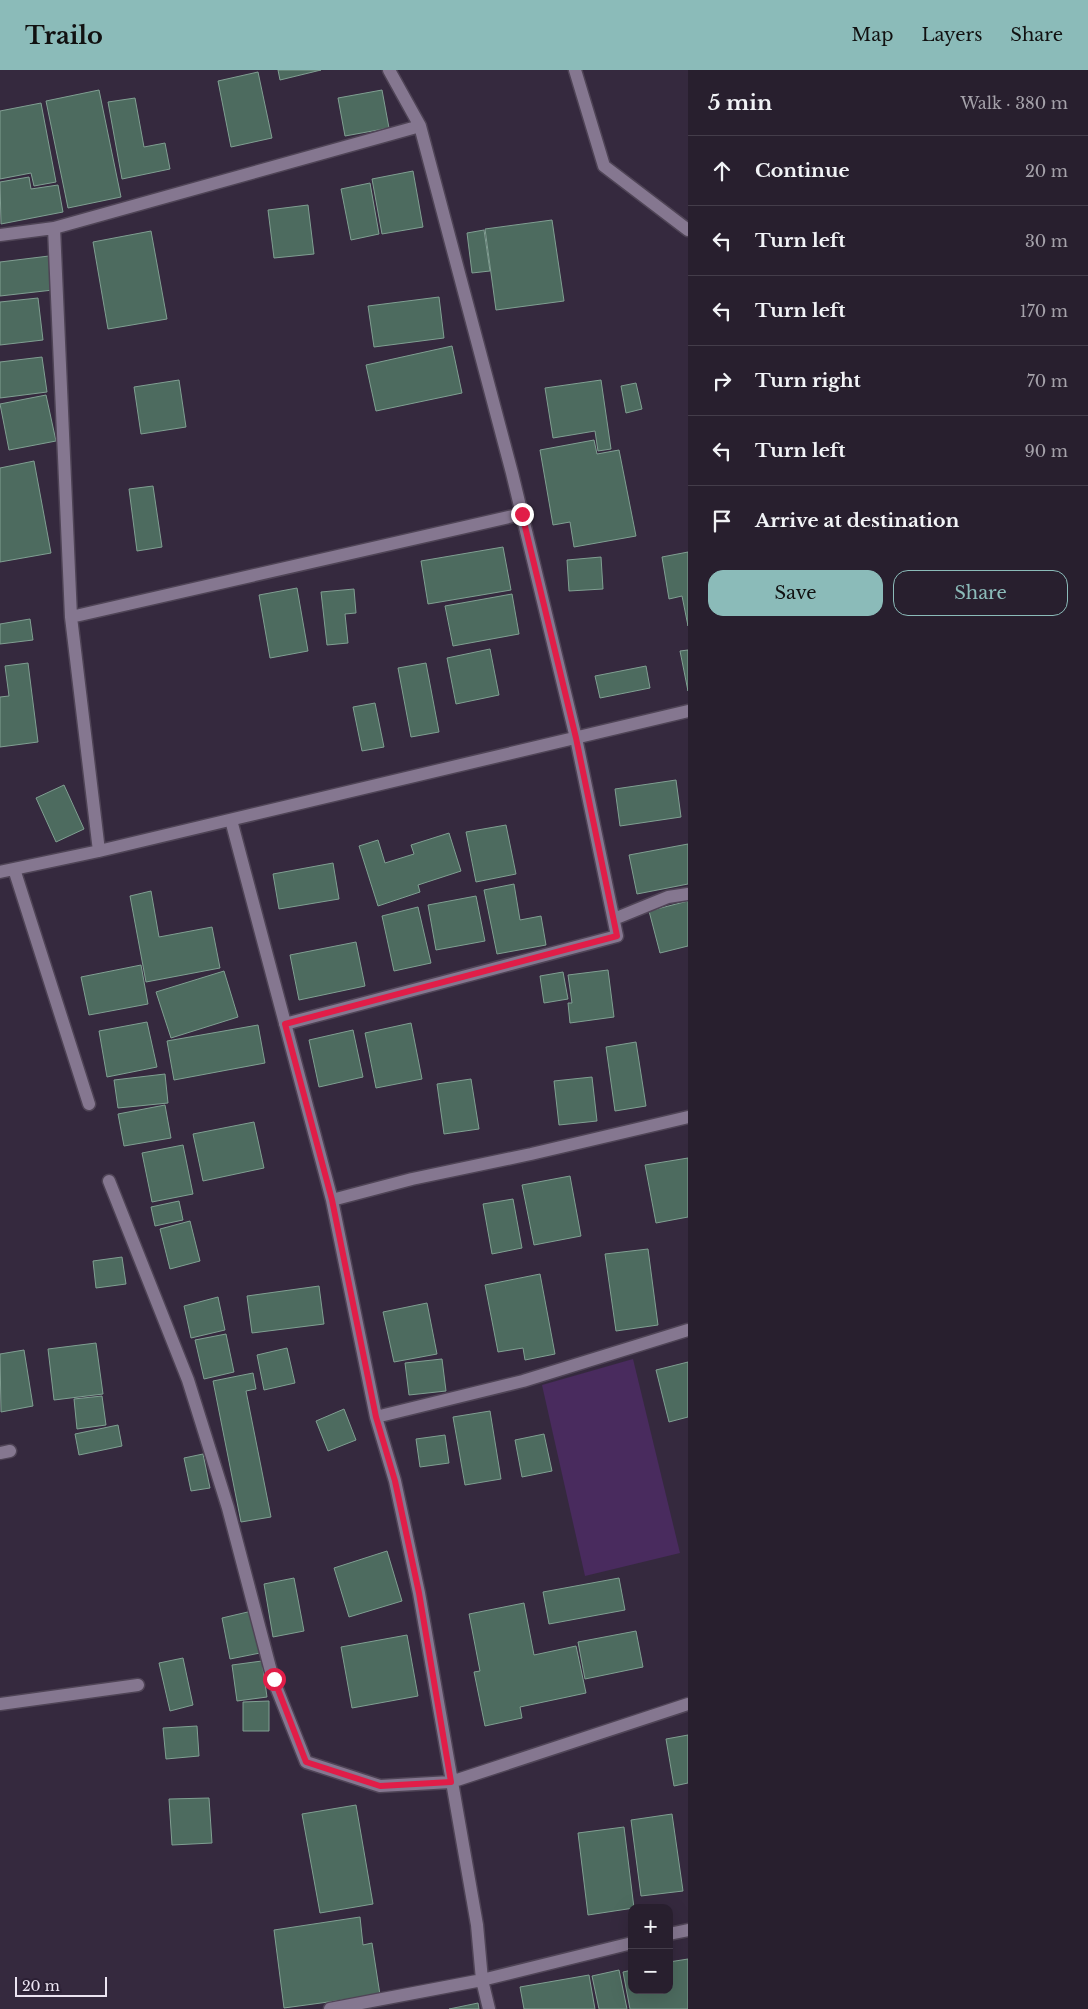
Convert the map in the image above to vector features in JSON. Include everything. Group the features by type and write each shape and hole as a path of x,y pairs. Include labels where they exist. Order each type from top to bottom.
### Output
{"street":[{"path":"285,1024 617,936 576,738 522,514 420,126 389,70"},
{"path":"576,70 604,166 688,230"},
{"path":"0,235 54,228 420,126"},
{"path":"54,228 71,617 99,851"},
{"path":"71,617 522,514"},
{"path":"0,872 99,851 688,712"},
{"path":"231,820 332,1200 376,1417 395,1481 419,1593 476,1925 482,1980 489,2009"},
{"path":"14,869 89,1104"},
{"path":"614,919 668,896 688,894"},
{"path":"332,1200 412,1179 531,1154 688,1117"},
{"path":"109,1180 188,1380 228,1508 274,1679 306,1762 380,1786 451,1782 688,1704"},
{"path":"376,1417 523,1381 688,1330"},
{"path":"0,1704 138,1685"},
{"path":"673,1933 688,1930"},
{"path":"330,2009 482,1980 628,1944"}],"shaded area":[{"path":"633,1359 680,1553 585,1576 542,1385"}],"building":[{"path":"278,70 321,70 280,80"},
{"path":"258,72 272,138 231,147 218,81"},
{"path":"99,90 121,197 68,208 46,101"},
{"path":"382,90 389,128 345,136 338,98"},
{"path":"135,98 144,147 165,143 170,169 122,179 108,102"},
{"path":"41,103 56,182 34,186 31,173 0,179 0,111"},
{"path":"413,171 423,227 382,234 372,179"},
{"path":"29,177 31,189 58,185 63,212 1,224 0,182"},
{"path":"370,183 379,234 351,240 341,189"},
{"path":"308,205 314,254 274,258 268,210"},
{"path":"552,220 564,301 496,310 485,229"},
{"path":"484,230 490,271 472,273 467,233"},
{"path":"151,231 167,319 108,329 93,242"},
{"path":"49,256 53,290 0,296 0,262"},
{"path":"439,297 444,338 374,347 368,306"},
{"path":"38,298 43,340 0,345 0,302"},
{"path":"452,346 462,393 376,411 366,365"},
{"path":"42,357 47,392 0,398 0,362"},
{"path":"179,380 186,427 141,434 134,387"},
{"path":"601,380 611,449 598,451 595,431 553,438 545,388"},
{"path":"636,383 642,409 626,413 621,386"},
{"path":"46,395 56,441 9,450 0,404"},
{"path":"594,440 597,454 619,450 636,536 574,547 570,522 553,525 540,450"},
{"path":"34,461 51,553 0,562 0,468"},
{"path":"153,486 162,547 137,551 129,489"},
{"path":"503,547 511,590 428,604 421,561"},
{"path":"688,552 688,626 682,596 669,599 662,557"},
{"path":"601,557 603,589 569,591 567,560"},
{"path":"297,588 308,651 270,658 259,595"},
{"path":"354,589 356,613 345,614 348,643 327,645 321,592"},
{"path":"512,594 519,634 453,646 445,606"},
{"path":"30,619 33,640 0,644 0,624"},
{"path":"490,649 499,695 456,704 447,658"},
{"path":"688,650 688,691 680,651"},
{"path":"28,663 38,742 0,747 0,697 9,696 5,666"},
{"path":"426,663 439,732 411,737 398,668"},
{"path":"646,666 650,688 600,698 595,676"},
{"path":"375,703 384,747 362,751 353,707"},
{"path":"676,780 681,817 620,826 615,789"},
{"path":"64,785 84,829 56,842 36,798"},
{"path":"506,825 516,874 476,882 466,832"},
{"path":"449,833 461,871 418,885 420,892 378,906 359,846 378,840 385,863 414,854 411,845"},
{"path":"688,844 688,884 637,894 629,855"},
{"path":"333,863 339,899 279,909 273,874"},
{"path":"514,884 520,920 541,916 546,945 497,954 484,890"},
{"path":"151,891 159,937 212,927 220,968 146,982 130,896"},
{"path":"476,896 485,941 436,950 428,905"},
{"path":"688,901 688,946 660,953 649,911"},
{"path":"418,907 431,963 394,971 382,916"},
{"path":"356,942 365,986 299,1000 290,955"},
{"path":"141,965 148,1004 89,1015 81,977"},
{"path":"608,970 614,1017 570,1023 568,1003 572,1003 568,975"},
{"path":"224,971 238,1017 171,1038 156,992"},
{"path":"563,972 568,999 544,1003 540,976"},
{"path":"147,1022 157,1067 107,1077 99,1031"},
{"path":"411,1023 422,1079 376,1088 365,1033"},
{"path":"258,1025 265,1063 174,1080 167,1041"},
{"path":"353,1030 363,1077 319,1087 309,1040"},
{"path":"636,1042 646,1106 615,1111 606,1047"},
{"path":"165,1074 168,1103 118,1108 114,1080"},
{"path":"592,1077 597,1121 559,1125 554,1081"},
{"path":"471,1079 479,1129 444,1134 437,1084"},
{"path":"165,1105 171,1138 124,1146 118,1114"},
{"path":"254,1122 264,1168 203,1181 193,1134"},
{"path":"183,1145 193,1194 152,1202 142,1153"},
{"path":"688,1158 688,1217 656,1223 645,1165"},
{"path":"570,1176 581,1236 534,1245 522,1185"},
{"path":"513,1199 522,1248 492,1254 483,1204"},
{"path":"179,1201 183,1220 155,1226 151,1207"},
{"path":"190,1221 200,1261 170,1269 160,1229"},
{"path":"648,1249 658,1325 616,1331 605,1254"},
{"path":"122,1257 126,1284 96,1288 93,1261"},
{"path":"540,1274 555,1354 525,1360 523,1348 498,1352 485,1285"},
{"path":"319,1286 324,1324 252,1333 247,1296"},
{"path":"218,1297 225,1330 191,1338 184,1306"},
{"path":"427,1303 437,1354 394,1362 383,1312"},
{"path":"226,1334 234,1372 204,1379 195,1340"},
{"path":"96,1343 103,1394 54,1400 48,1349"},
{"path":"287,1348 295,1383 264,1390 257,1355"},
{"path":"24,1350 33,1406 1,1412 0,1354"},
{"path":"442,1359 446,1391 409,1395 405,1363"},
{"path":"688,1362 688,1417 669,1422 656,1370"},
{"path":"253,1373 256,1389 246,1391 271,1517 241,1522 213,1381"},
{"path":"102,1396 106,1425 77,1429 74,1399"},
{"path":"344,1409 356,1440 328,1451 316,1421"},
{"path":"490,1411 501,1479 465,1485 453,1417"},
{"path":"118,1425 122,1446 79,1455 75,1434"},
{"path":"544,1434 552,1471 522,1477 515,1440"},
{"path":"445,1435 449,1463 420,1467 416,1439"},
{"path":"203,1454 210,1488 191,1491 184,1458"},
{"path":"387,1551 402,1601 349,1617 334,1568"},
{"path":"294,1578 304,1631 273,1637 264,1584"},
{"path":"619,1578 625,1610 549,1624 543,1592"},
{"path":"524,1603 534,1655 576,1646 586,1693 520,1707 522,1718 485,1726 474,1672 480,1671 469,1614"},
{"path":"252,1611 260,1653 230,1659 222,1618"},
{"path":"636,1631 643,1667 585,1679 578,1642"},
{"path":"407,1635 418,1696 352,1708 341,1647"},
{"path":"183,1658 193,1705 170,1711 159,1663"},
{"path":"262,1661 267,1697 237,1701 232,1665"},
{"path":"269,1701 269,1731 243,1731 243,1702"},
{"path":"197,1726 199,1756 166,1759 163,1728"},
{"path":"688,1735 688,1783 674,1786 666,1739"},
{"path":"209,1798 212,1843 172,1845 169,1799"},
{"path":"356,1805 373,1904 320,1913 302,1814"},
{"path":"672,1814 683,1891 641,1896 631,1820"},
{"path":"624,1827 634,1904 628,1904 628,1909 588,1915 578,1833"},
{"path":"360,1917 363,1945 372,1943 380,1995 284,2008 274,1930"},
{"path":"688,1959 688,2009 630,2009 623,1972 628,1971 628,1994 673,1994 673,1961"},
{"path":"619,1970 627,2009 599,2009 592,1976"},
{"path":"589,1975 595,2009 524,2009 520,1987"},
{"path":"478,2003 479,2009 449,2009"}],"route":[{"path":"274,1679 306,1762 380,1786 451,1782 419,1593 395,1481 376,1417 332,1200 285,1024 617,936 576,738 522,514"}]}
